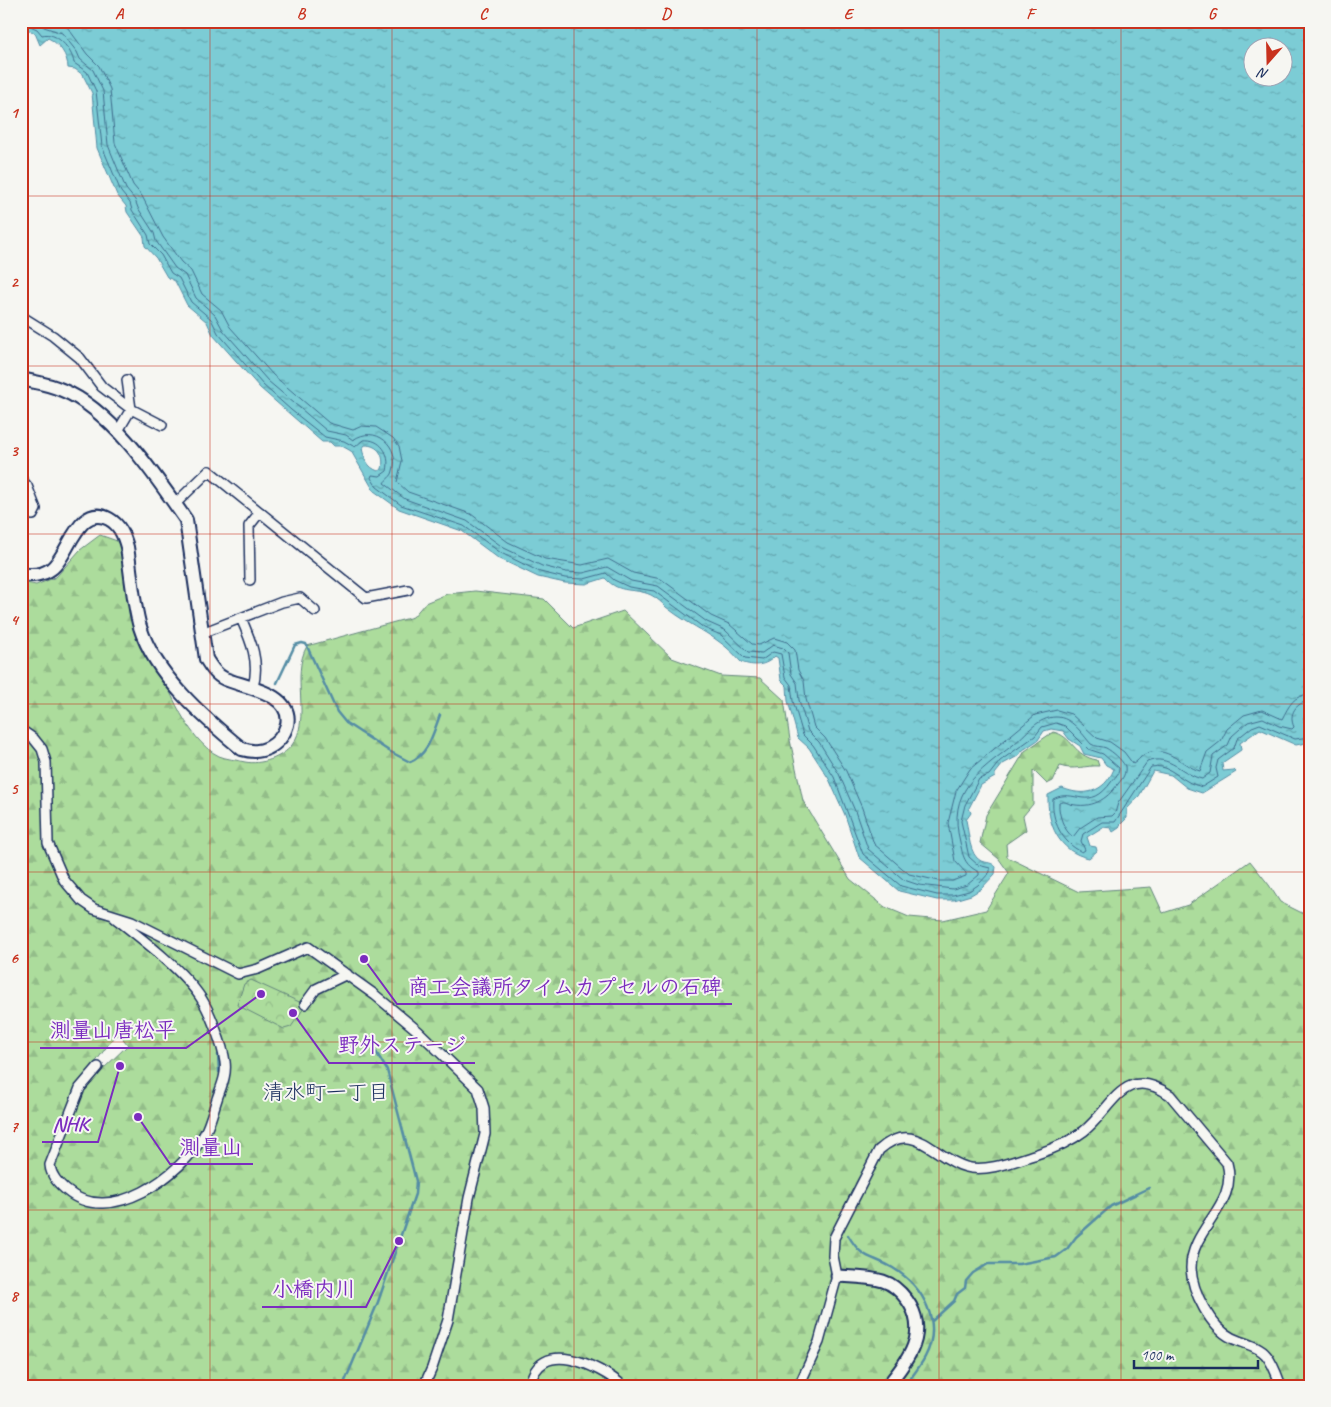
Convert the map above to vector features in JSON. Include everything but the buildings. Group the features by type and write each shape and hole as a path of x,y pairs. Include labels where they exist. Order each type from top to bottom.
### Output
{"main road":[{"path":"21,379 63,390 93,409 118,431 175,504 186,520 206,660 212,669 223,678 253,687 271,695 283,706 287,713 288,721 282,737 275,744 252,752 242,749 171,682 152,654 140,626 124,536 114,522 106,517 99,516 85,520 74,534 62,557 52,569 43,573 21,574"}],"street":[{"path":"21,316 53,336 80,358 102,387 131,409 162,425"},
{"path":"118,431 131,409 127,380"},
{"path":"175,504 209,471 366,598"},
{"path":"21,479 27,486 36,509 33,515 21,514"},
{"path":"250,580 249,526 260,512"},
{"path":"355,601 408,590"},
{"path":"202,633 282,602 300,598 315,611"},
{"path":"241,618 253,647 257,674 253,687"},
{"path":"21,730 34,738 42,749 46,762 48,842 58,869 80,900 94,909 132,921 238,974 258,969 308,947 347,974 418,1031 453,1062 478,1089 484,1108 485,1134 469,1198 448,1320 424,1386"},
{"path":"98,1067 80,1088 50,1165 58,1183 71,1194 96,1204 109,1203 149,1188 176,1170 205,1134 224,1080 225,1062 202,999 153,948 111,914"},
{"path":"305,1004 316,989 347,974"},
{"path":"799,1386 819,1342 837,1276 833,1256 834,1238 879,1150 889,1141 901,1137 912,1138 968,1168 997,1166 1037,1154 1064,1143 1085,1130 1124,1088 1134,1085 1147,1085 1160,1089 1170,1095 1227,1163 1231,1176 1228,1190 1201,1234 1194,1252 1191,1268 1203,1305 1220,1331 1266,1353 1281,1386"},
{"path":"837,1276 874,1279 888,1283 899,1290 911,1305 918,1329 916,1343 906,1363 887,1386"},
{"path":"530,1386 532,1374 543,1362 567,1358 592,1365 623,1386"}],"green space":[{"path":"100,535 117,541 131,564 151,641 161,671 176,705 185,722 207,748 225,758 251,763 264,761 283,754 292,745 298,735 300,723 300,670 307,646 413,617 425,603 447,594 475,591 544,599 573,628 623,611 672,658 721,676 760,678 784,700 803,801 850,879 885,907 909,917 943,920 986,910 1009,873 999,859 980,843 986,815 1025,751 1053,732 1060,734 1089,758 1097,760 1099,766 1070,768 1060,766 1053,781 1047,784 1033,770 1033,804 1023,816 1026,830 1006,844 1007,857 1079,892 1151,887 1163,913 1188,905 1250,861 1280,902 1310,917 1310,1386 21,1386 21,582 36,585 56,577 80,550","holes":["115,1035 120,1035 128,1045 101,1071 95,1063"]},
{"path":"251,980 306,1005 291,1027 284,1029 237,1005 244,984"}],"water":[{"path":"21,21 1310,21 1310,711 1303,719 1310,724 1310,742 1296,745 1260,729 1240,743 1241,750 1222,763 1223,771 1234,770 1236,772 1202,793 1187,788 1171,775 1153,771 1139,796 1127,809 1127,818 1119,828 1113,832 1111,828 1103,827 1087,837 1090,846 1096,847 1097,851 1089,858 1069,850 1056,835 1048,806 1048,795 1062,788 1078,792 1093,791 1105,783 1114,769 1106,765 1101,758 1084,754 1080,746 1069,739 1063,731 1051,729 1044,731 1038,740 1023,750 1018,756 1003,764 995,774 995,777 981,785 969,808 971,813 966,820 972,849 981,861 993,864 996,867 995,874 981,889 971,895 954,900 937,900 899,891 859,857 845,815 829,779 809,748 798,738 788,701 787,686 781,680 778,658 775,656 768,662 760,665 741,662 724,645 676,614 651,595 616,587 605,578 586,584 565,583 538,577 498,558 462,531 399,509 374,491 351,451 342,446 334,446 330,442 322,442 260,388 213,335 207,322 187,305 175,281 167,277 156,258 145,246 144,237 127,212 126,206 117,195 97,148 92,93 83,75 75,69 68,68 65,55 56,43 48,38 40,45 35,33 21,26","holes":["365,445 370,445 377,449 382,456 382,469 378,471 371,467 364,456 362,449"]}],"waterway":[{"path":"277,683 295,645 306,644 337,712 346,723 389,751 410,762 422,754 426,748 440,715"},
{"path":"343,1386 378,1302 415,1194 416,1181 387,1070 373,1047"},
{"path":"218,1055 219,1072"},
{"path":"932,1321 954,1301 957,1294 965,1288 966,1281 973,1273 988,1264 1019,1264 1056,1257 1067,1249 1076,1237 1111,1206 1149,1188"},
{"path":"848,1235 863,1253 893,1268 914,1285 927,1307 932,1331 930,1344 923,1361 905,1386"}],"place":[{"name":"商工会議所タイムカプセルの石碑","path":"364,959"},
{"name":"測量山唐松平","path":"261,994"},
{"name":"野外ステージ","path":"293,1013"},
{"name":"NHK","path":"120,1066"},
{"name":"測量山","path":"138,1117"},
{"name":"小橋内川","path":"399,1241"}],"district":[{"name":"清水町一丁目","path":"326,1092"}]}
